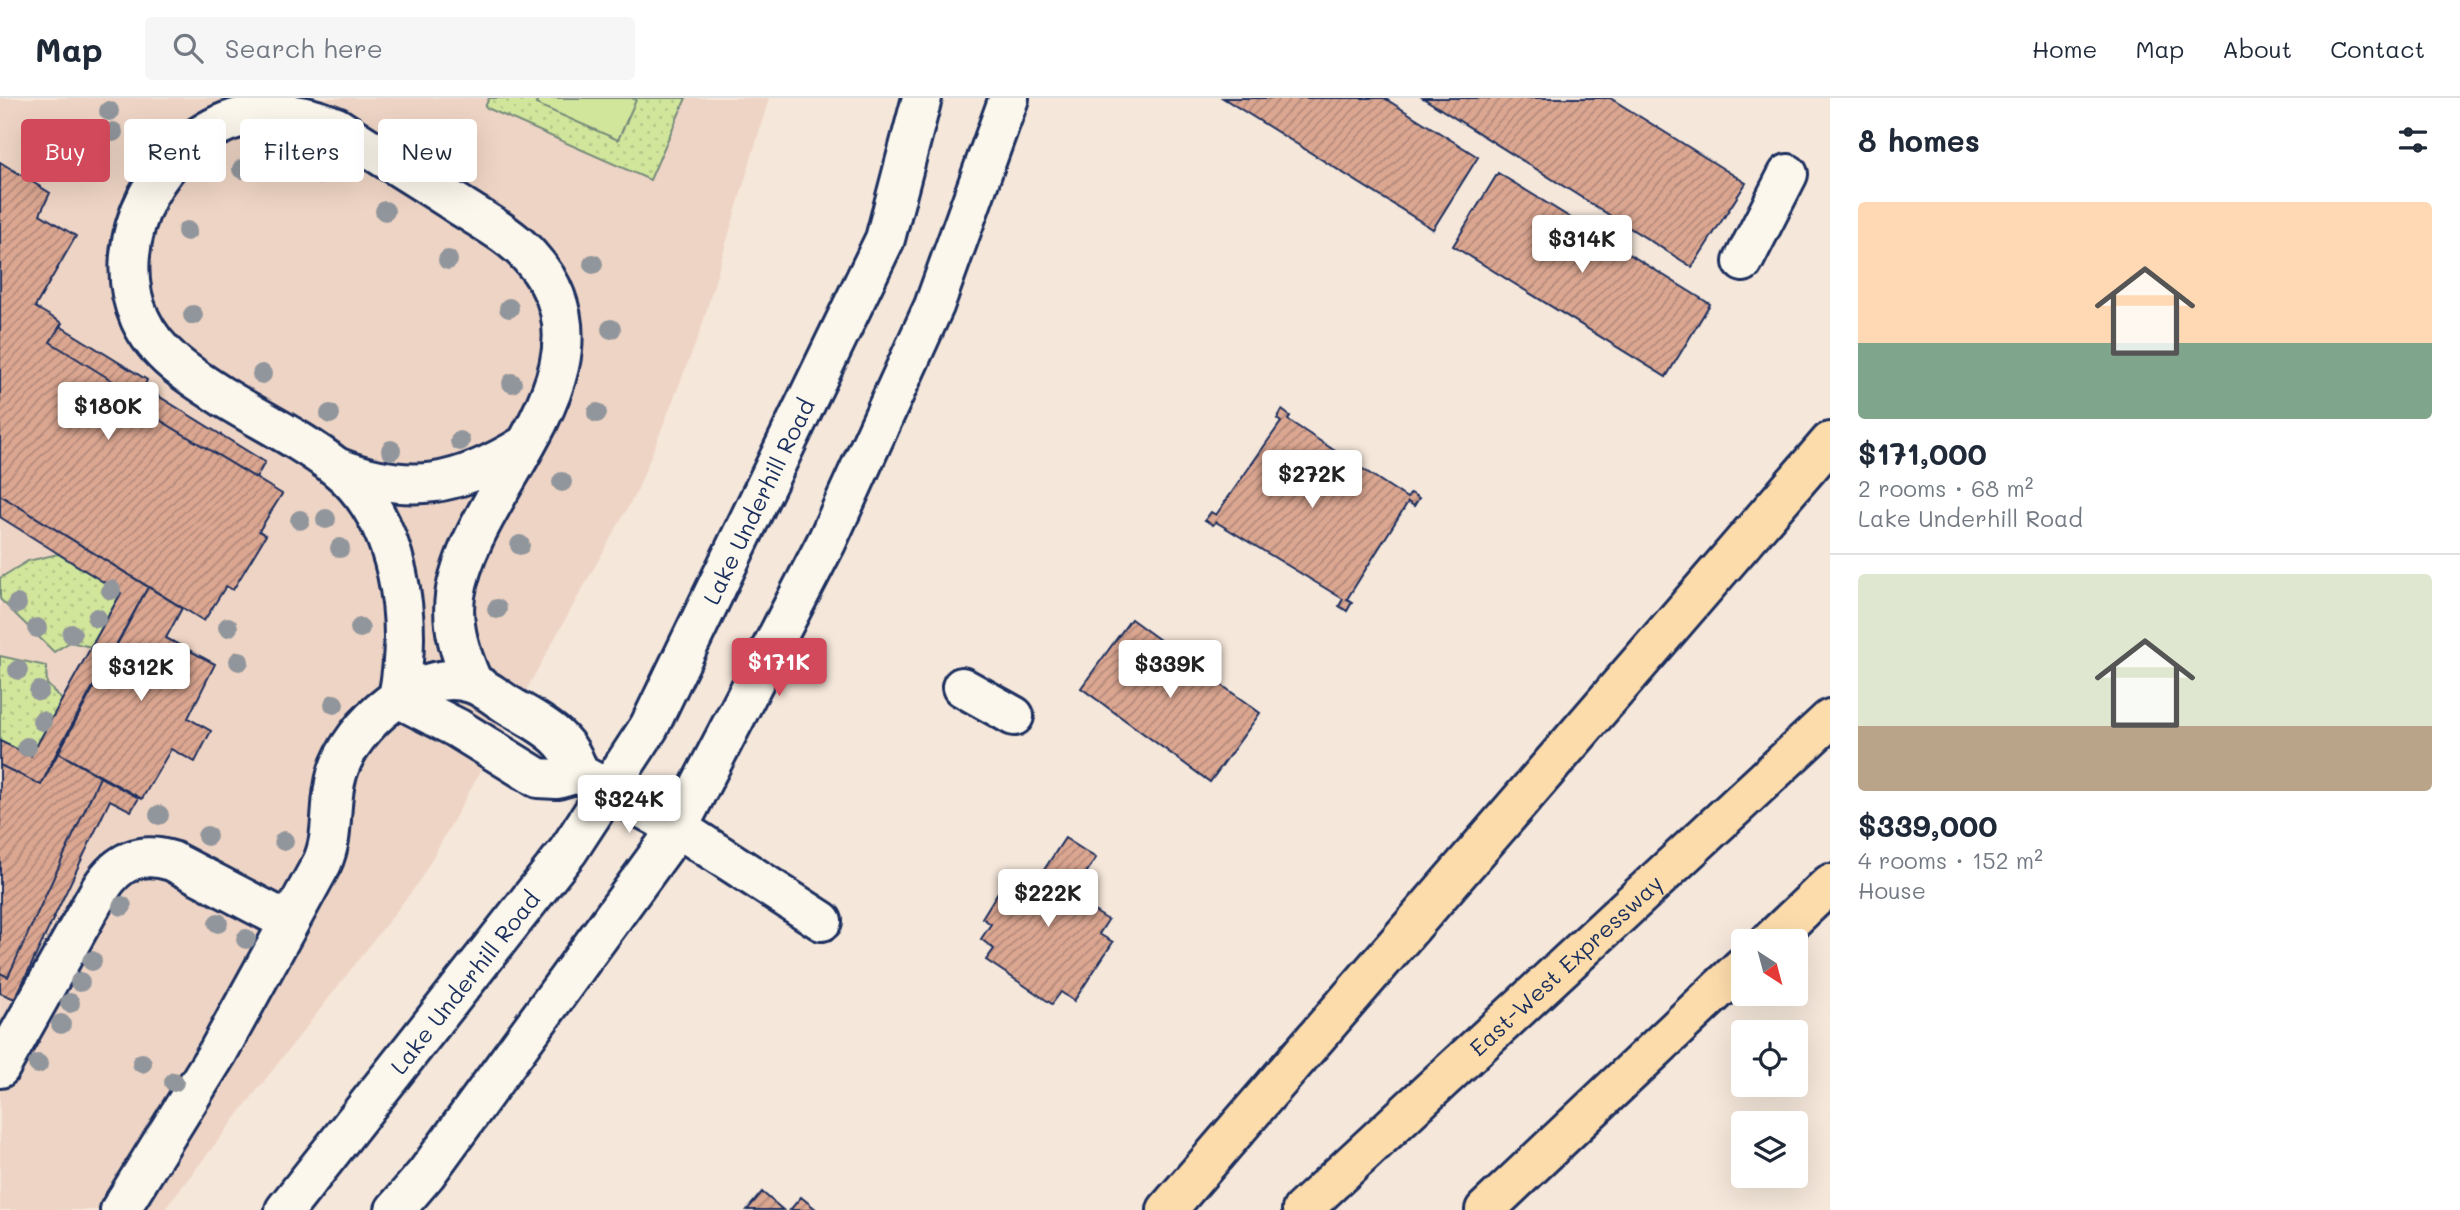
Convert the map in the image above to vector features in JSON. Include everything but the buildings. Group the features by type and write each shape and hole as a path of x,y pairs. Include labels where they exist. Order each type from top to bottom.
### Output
{"highway":[{"path":"1167,1210 1830,442"},
{"name":"East-West Expressway","path":"1302,1210 1830,719"},
{"path":"1783,929 1830,884"},
{"path":"1485,1210 1731,977"}],"street":[{"name":"Lake Underhill Road","path":"285,1210 568,851 594,782 649,727 885,239 922,98"},
{"path":"396,1210 426,1174 678,828 827,541 934,306 1009,98"},
{"path":"473,684 457,641 454,599 459,573 471,541 526,445 552,394 562,351 558,310 545,276 531,257 484,221 336,127 315,119 278,113 240,117 193,141 168,166 149,194 136,226 129,259 135,306 161,352 189,376 336,467 380,482 427,484 472,474 526,445"},
{"path":"1743,262 1788,174"},
{"path":"336,467 378,519 397,572 403,653 398,698"},
{"path":"120,1210 218,1052 328,850 334,789 343,760 359,732 398,698 439,682 473,684 559,737 594,782"},
{"path":"962,687 1014,716"},
{"path":"398,698 457,728 538,778 594,782 678,828 822,921"},
{"path":"0,1068 101,888 114,871 132,859 152,856 172,861 289,922"}],"shaded area":[{"path":"0,98 769,98 700,332 637,491 419,882 164,1210 0,1210"}],"green space":[{"path":"489,98 686,98 650,180 485,107"},
{"path":"538,98 636,100 618,140 536,104"},
{"path":"58,554 121,593 91,647 70,642 54,652 0,599 0,578 28,561"},
{"path":"0,656 46,666 47,684 62,700 31,756 0,741"}]}
